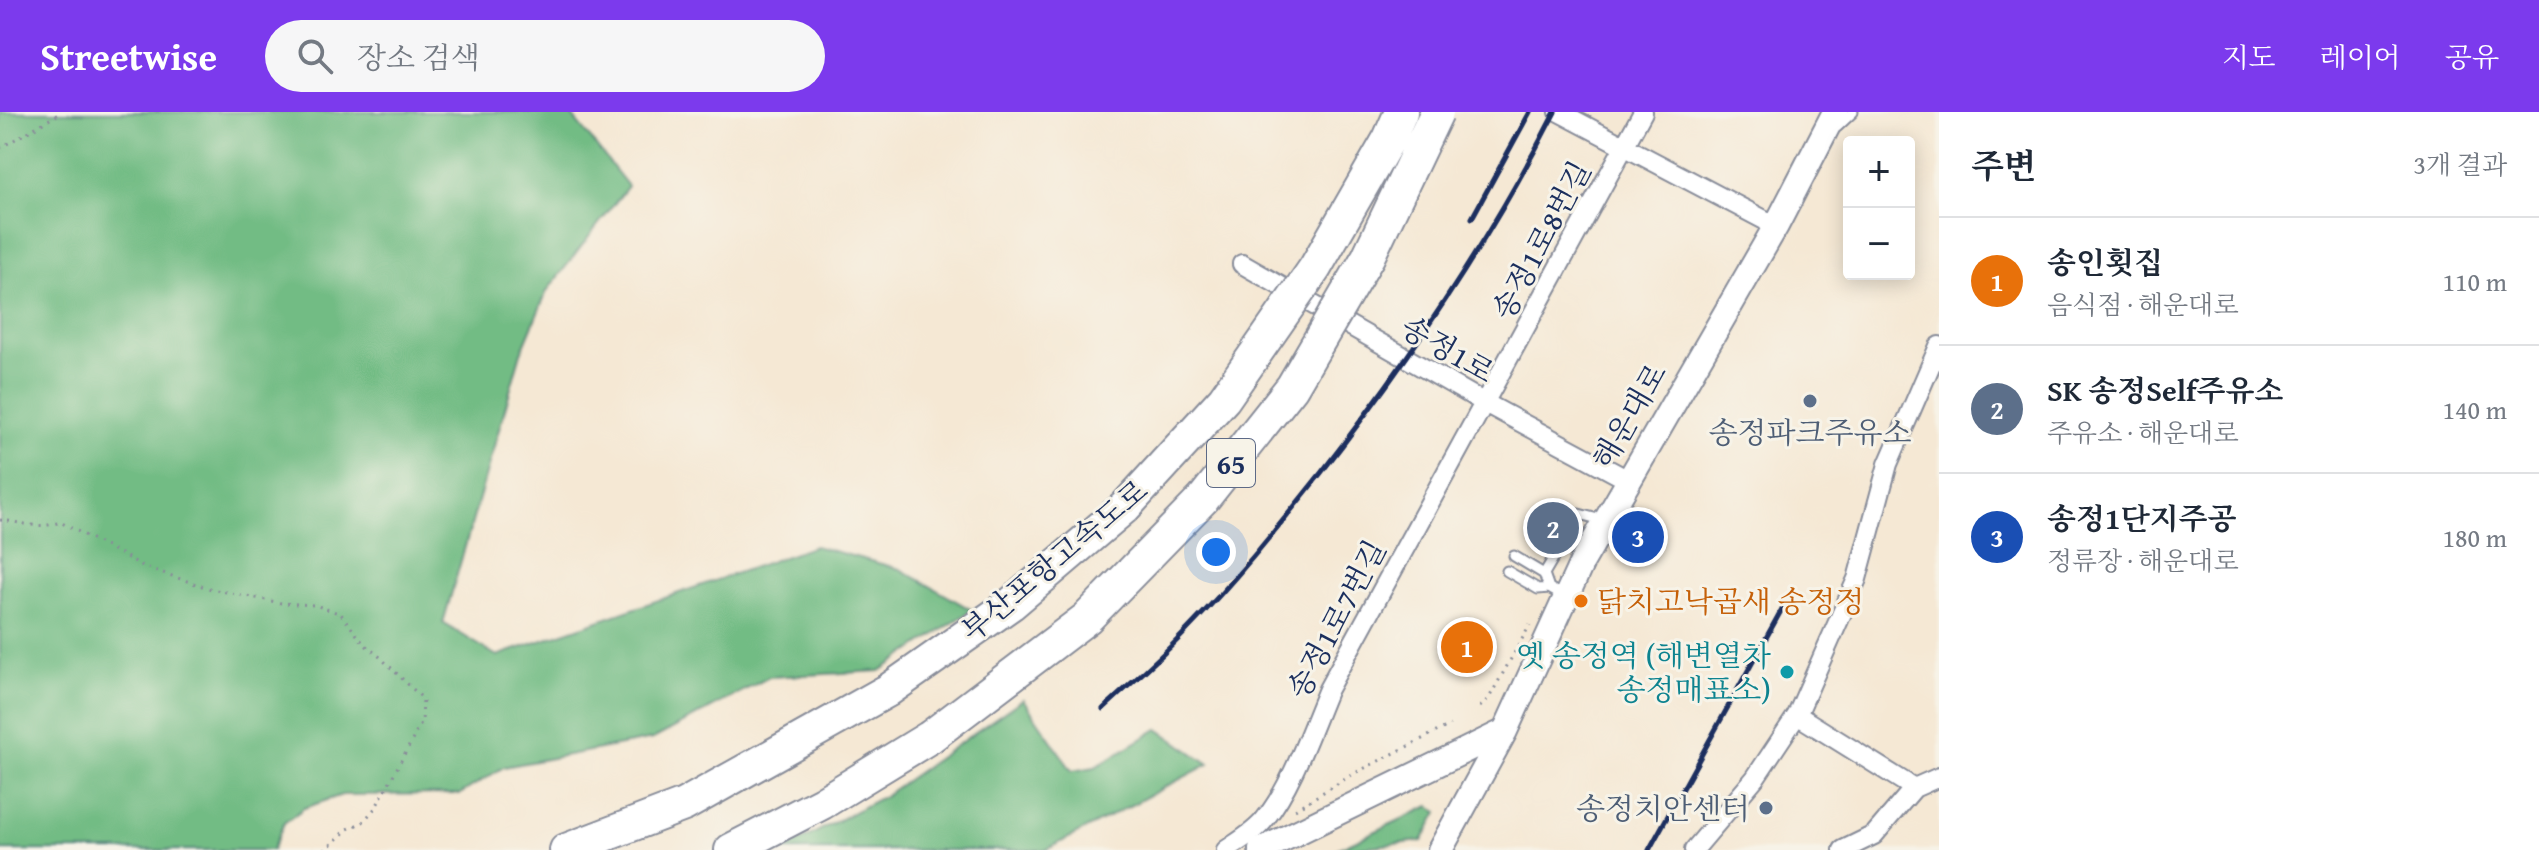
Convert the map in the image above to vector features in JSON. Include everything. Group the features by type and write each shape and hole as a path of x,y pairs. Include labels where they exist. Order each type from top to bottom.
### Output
{"highway":[{"name":"부산포항고속도로","path":"566,850 684,805 887,691 1011,604 1113,517 1224,399 1315,268 1389,139 1401,112"},
{"name":"부산포항고속도로","path":"731,850 822,803 930,737 1087,618 1204,498 1292,387 1368,257 1437,112"}],"main road":[{"name":"해운대로","path":"1440,850 1505,731 1558,593 1605,521 1776,226 1835,112"},
{"path":"1261,850 1505,731"}],"street":[{"name":"송정1로8번길","path":"1559,112 1624,147"},
{"name":"송정1로8번길","path":"1485,403 1643,112"},
{"path":"1624,147 1776,226"},
{"name":"송정1로","path":"1242,264 1485,403 1628,480"},
{"path":"1694,850 1755,778 1797,715 1857,579 1888,464 1939,346"},
{"name":"송정1로7번길","path":"1226,850 1265,820 1295,767 1328,689 1485,403"},
{"path":"1797,715 1914,788"},
{"path":"1843,850 1874,835 1914,788 1939,777"}],"lane":[{"path":"1819,142 1853,112"},
{"path":"1544,574 1579,514 1605,521"},
{"path":"1514,556 1544,574 1558,593"},
{"path":"1507,571 1538,589 1558,593"}],"path":[{"path":"0,148 62,112"},
{"path":"0,520 32,526 50,526 60,522 145,567 211,589 281,603 315,605 341,614 364,644 423,699 422,722 376,807 363,822 348,829 325,850"},
{"path":"1480,707 1489,698 1532,621"},
{"path":"1286,814 1357,772 1450,725"}],"green space":[{"path":"0,112 569,112 628,186 547,291 521,353 443,623 497,656 815,546 900,569 972,610 880,671 769,677 653,739 504,767 460,794 342,795 304,808 284,823 272,850 0,850"},
{"path":"1023,699 1072,771 1095,767 1158,729 1209,764 1046,850 783,850 884,796"},
{"path":"1430,806 1438,812 1422,841 1335,850"}],"railway":[{"path":"1472,218 1530,112"},
{"path":"1103,709 1167,650 1222,592 1354,430 1417,343 1476,253 1555,112"},
{"path":"1649,850 1793,589"}],"place":[{"name":"송정파크주유소","path":"1810,401"},
{"name":"SK 송정Self주유소","path":"1553,528"},
{"name":"송정1단지주공","path":"1638,537"},
{"name":"닭치고낙곱새 송정정","path":"1581,601"},
{"name":"송인횟집","path":"1467,647"},
{"name":"옛 송정역 (해변열차 송정매표소)","path":"1787,672"},
{"name":"송정치안센터","path":"1766,808"}]}
